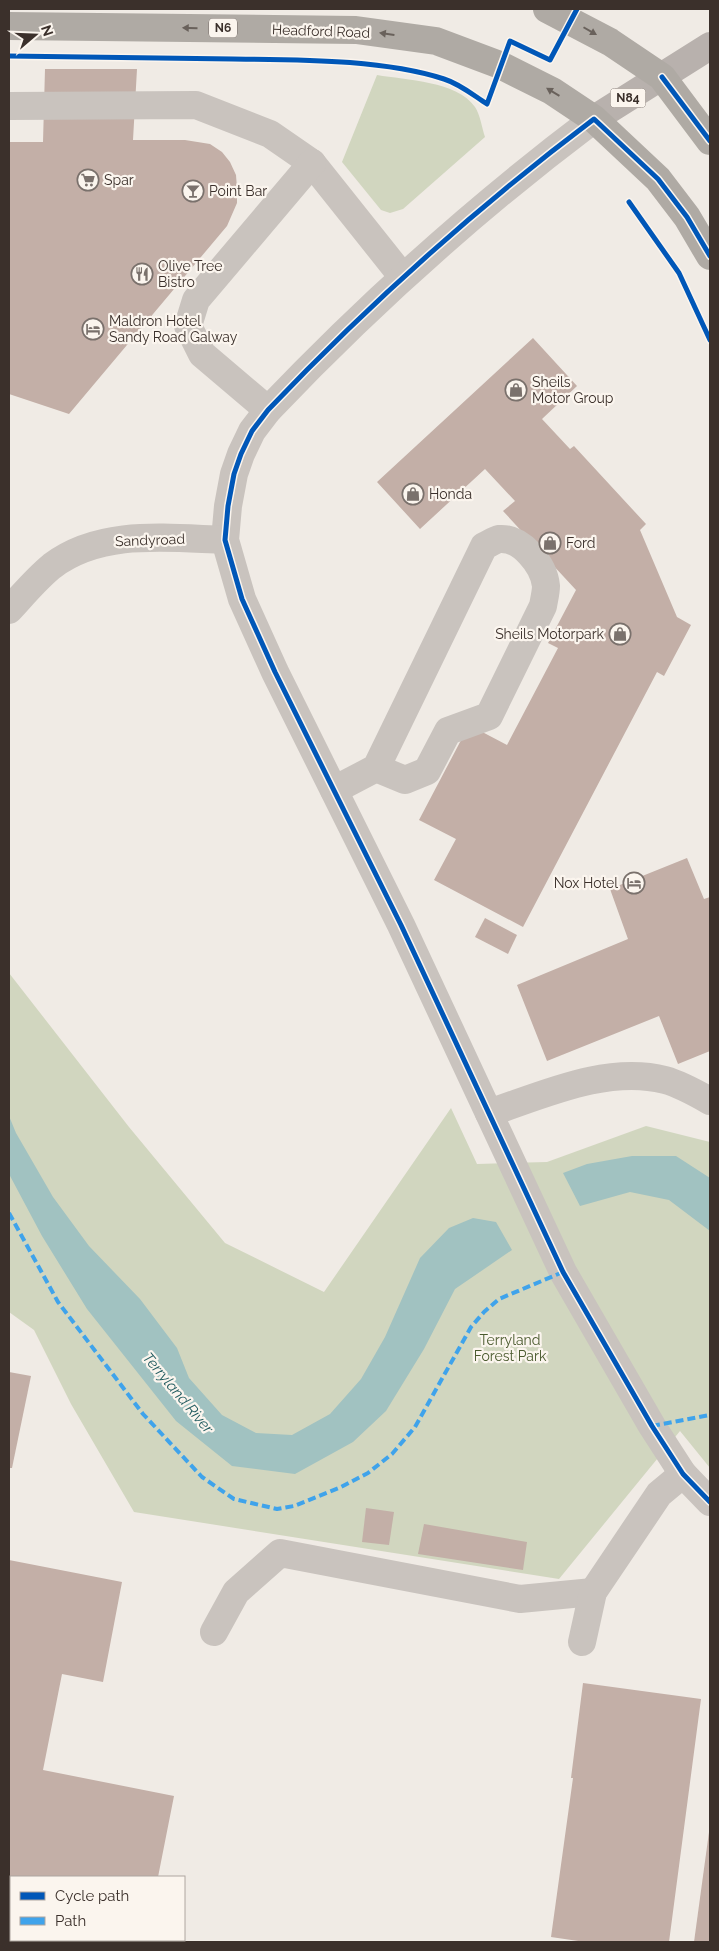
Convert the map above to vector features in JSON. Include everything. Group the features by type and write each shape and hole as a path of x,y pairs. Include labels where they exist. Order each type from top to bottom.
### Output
{"highway":[{"path":"547,9 610,42 662,77 710,141"},
{"name":"Headford Road","path":"9,26 356,30 436,41 500,65 552,91 594,119"},
{"name":"N6","path":"594,119 658,179 687,218 710,256"}],"main road":[{"name":"N84","path":"594,119 710,46"}],"street":[{"path":"9,106 196,105 270,134 312,163 402,276"},
{"path":"594,119 548,153 402,276 268,410 252,431 234,474 228,506 225,540 242,599 275,672 401,924 563,1272 652,1426 683,1474 710,1502"},
{"path":"268,410 202,354 188,326 196,300 312,163"},
{"name":"Sandyroad","path":"9,610 52,566 86,547 103,542 134,538 225,540"},
{"path":"334,790 376,768 484,546 497,539 513,541 526,551 540,568 546,586 543,606 489,716 448,732 427,771 405,780 376,768"},
{"path":"489,1113 556,1091 614,1076 640,1076 666,1080 710,1100"},
{"path":"582,1642 593,1592 659,1494 683,1474"},
{"path":"214,1632 236,1592 280,1553 520,1598 593,1592"}],"green space":[{"path":"377,75 430,83 444,87 467,98 477,110 485,137 403,209 390,213 381,210 342,162"},
{"name":"Terryland Forest Park","path":"9,973 129,1127 225,1243 324,1292 451,1108 477,1164 547,1162 646,1126 710,1142 710,1468 680,1431 559,1579 134,1512 71,1404 34,1330 9,1312"}],"water":[{"name":"Terryland River","path":"9,1116 16,1133 53,1197 89,1246 140,1299 177,1348 189,1378 222,1415 256,1433 292,1435 330,1414 361,1379 385,1337 420,1258 449,1228 473,1218 496,1222 512,1250 455,1289 424,1349 386,1411 353,1442 295,1474 232,1466 176,1421 87,1309 42,1236 9,1174"},
{"path":"632,1156 676,1156 710,1178 710,1231 669,1200 630,1192 580,1206 563,1173 587,1164"}],"building":[{"path":"45,69 137,69 133,140 185,140 210,144 222,152 230,162 236,175 237,188 237,203 227,226 69,414 9,394 9,142 43,142"},
{"name":"Sheils Motorpark","path":"533,338 577,386 542,419 570,449 574,446 646,524 640,530 677,617 691,625 664,676 657,672 523,927 434,880 456,839 419,820 469,725 507,745 558,648 548,643 576,590 503,511 515,501 485,469 420,529 377,482"},
{"path":"687,858 704,899 710,897 710,1051 678,1064 659,1016 547,1061 517,985 628,939 610,889"},
{"path":"485,918 517,935 508,954 475,937"},
{"path":"9,1372 31,1376 12,1468 9,1468"},
{"path":"366,1508 394,1512 389,1545 362,1542"},
{"path":"424,1524 527,1542 523,1570 418,1554"},
{"path":"9,1560 122,1582 103,1682 62,1674 43,1770 174,1796 158,1876 10,1876 10,1941 146,1942 9,1942"},
{"path":"583,1683 701,1699 669,1942 585,1942 551,1937 573,1778 571,1778"},
{"path":"709,1832 710,1942 694,1942"}],"marked path":[{"path":"9,1213 58,1302 143,1414 202,1477 234,1499 277,1509 294,1506 341,1487 368,1473 392,1454 415,1427 471,1327 484,1312 499,1299 563,1272"},
{"path":"652,1426 710,1415"}],"cycle path":[{"path":"9,56 285,60 367,64 420,72 444,79 461,87 487,104 510,41 550,60 577,9"},
{"path":"662,77 710,141"},
{"path":"710,256 687,217 658,179 594,119 508,187 425,258 345,332 268,410 252,431 234,474 228,506 225,540 242,599 275,672 401,925 563,1272 652,1426 683,1474 710,1502"},
{"path":"629,202 679,273 710,340"}],"place":[{"name":"Spar","path":"88,180"},
{"name":"Point Bar","path":"193,191"},
{"name":"Olive Tree Bistro","path":"142,274"},
{"name":"Maldron Hotel Sandy Road Galway","path":"93,329"},
{"name":"Sheils Motor Group","path":"516,390"},
{"name":"Honda","path":"413,494"},
{"name":"Ford","path":"550,543"},
{"name":"Sheils Motorpark","path":"620,634"},
{"name":"Nox Hotel","path":"634,883"}]}
